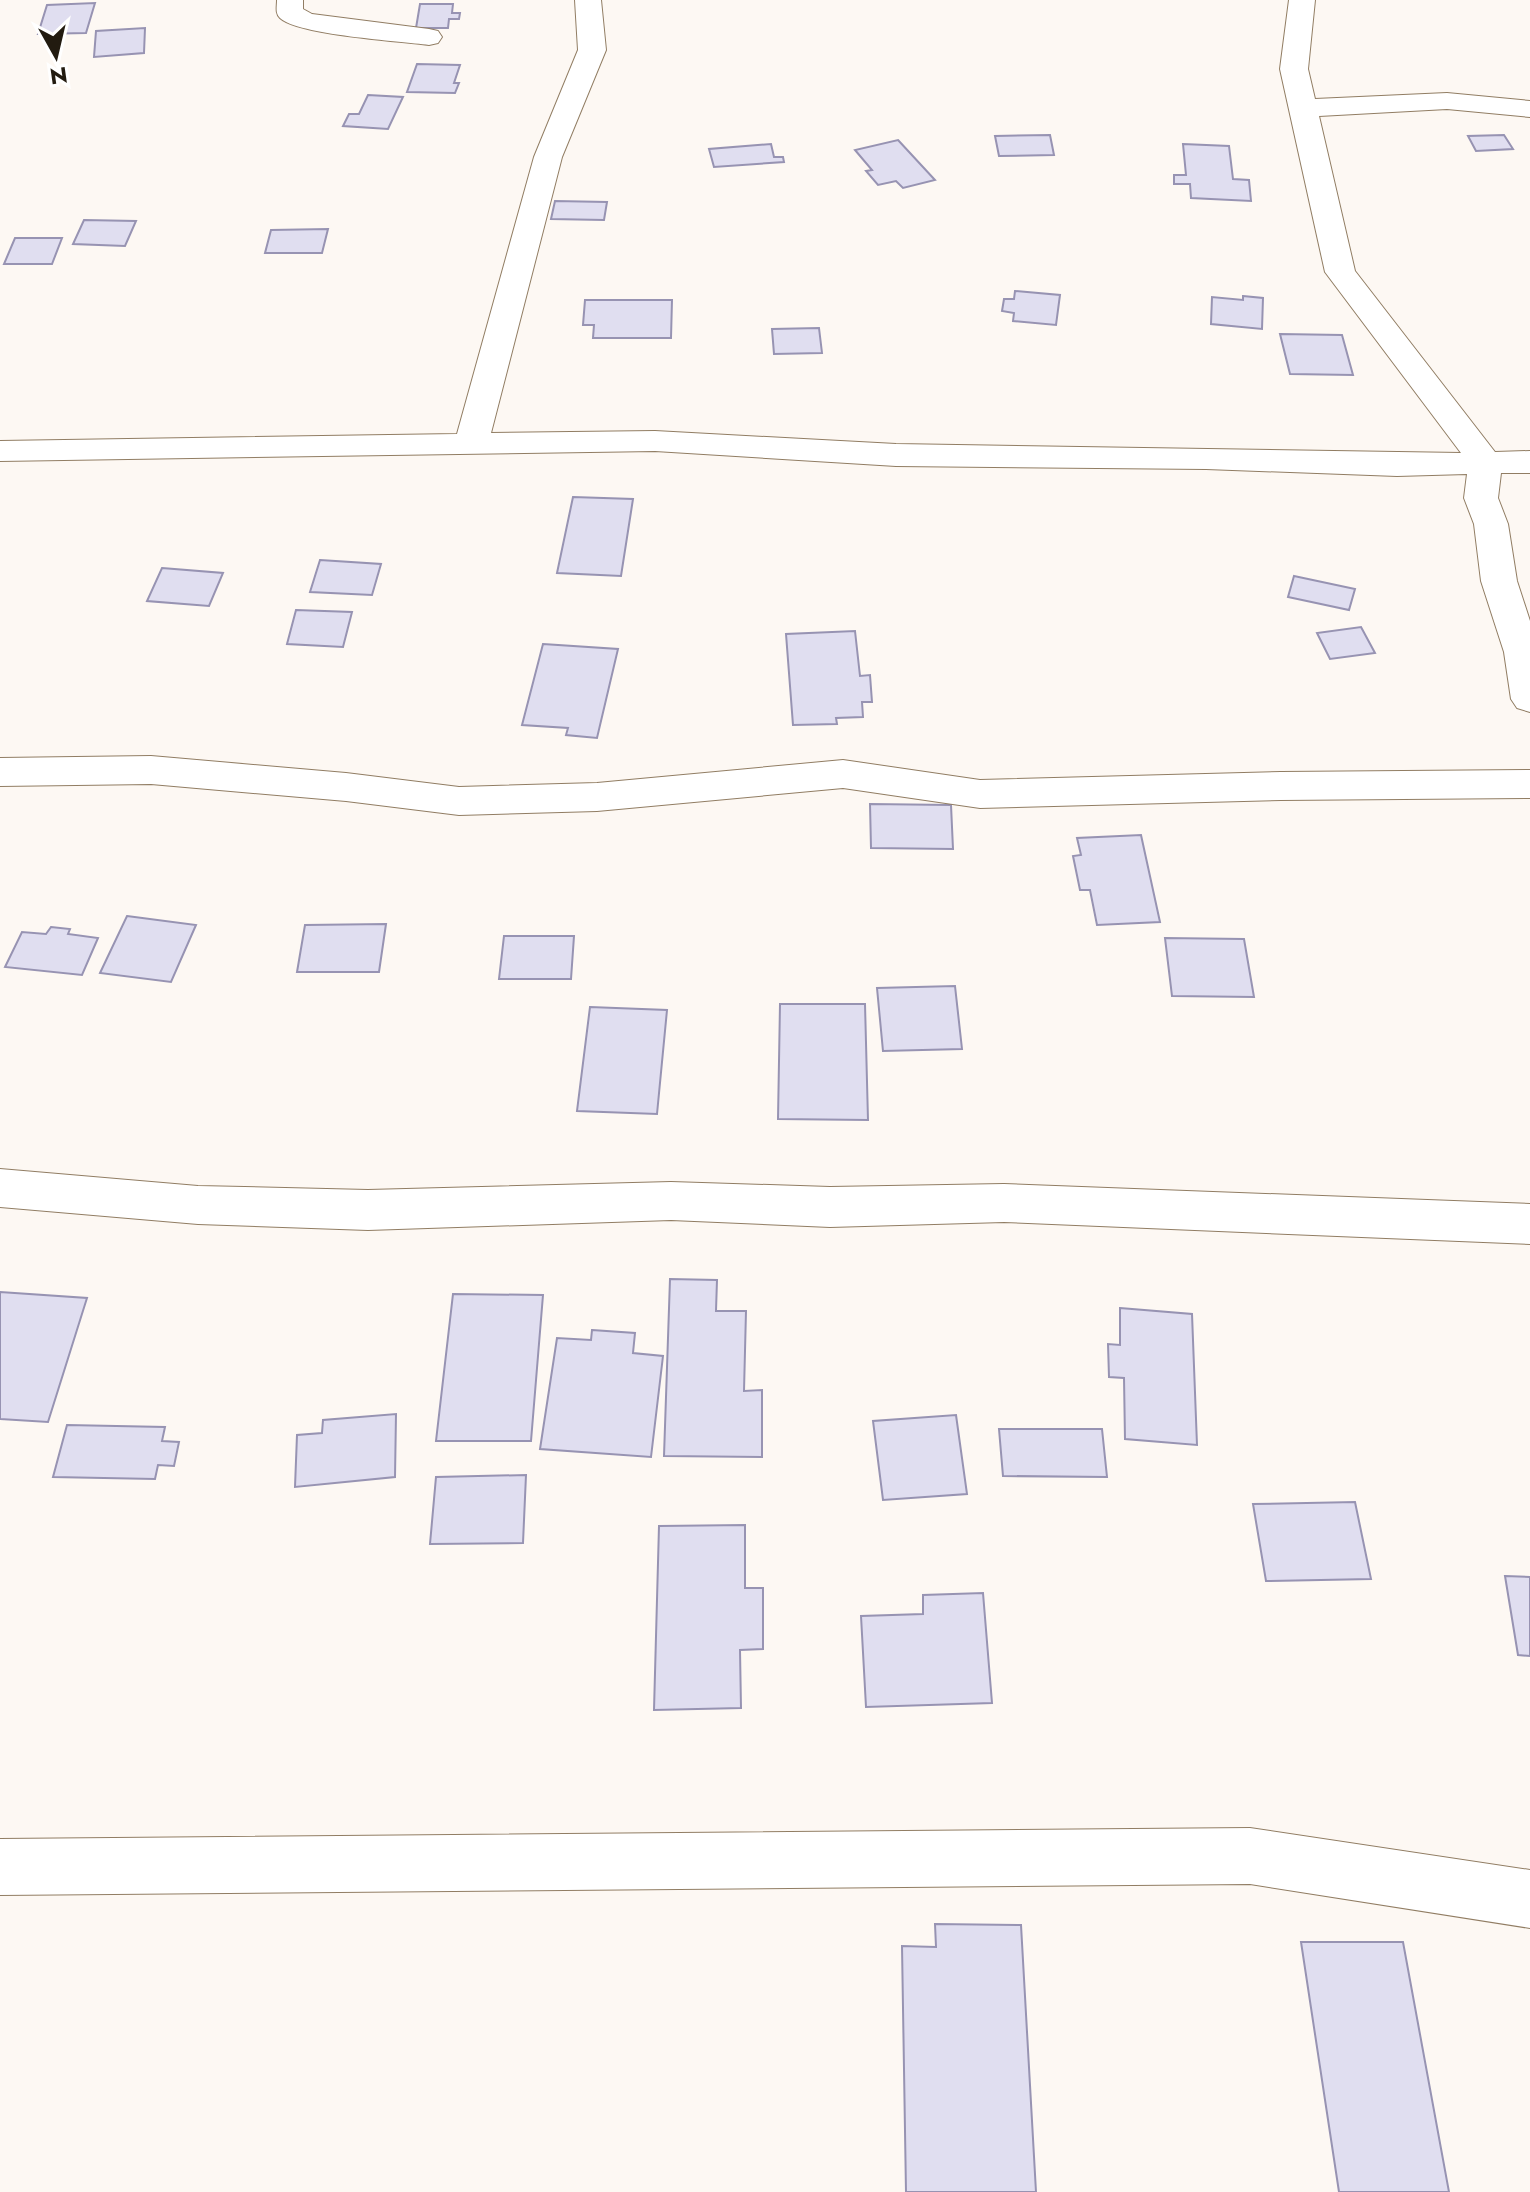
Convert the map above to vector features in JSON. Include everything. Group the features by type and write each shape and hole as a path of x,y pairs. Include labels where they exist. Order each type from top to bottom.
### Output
{"street":[{"path":"290,0 290,13 305,21 429,37"},
{"path":"471,445 548,157 592,50 588,0"},
{"path":"1302,0 1294,69 1340,272 1485,462 1481,498 1491,524 1499,581 1522,652 1530,699"},
{"path":"1303,108 1447,101 1530,109"},
{"path":"0,451 655,441 896,455 1206,458 1397,465 1530,462"},
{"path":"0,772 151,770 346,787 459,801 597,797 843,774 980,794 1265,786 1530,784"},
{"path":"0,1188 198,1205 368,1210 671,1201 830,1207 1004,1203 1530,1224"},
{"path":"0,1867 1250,1856 1530,1899"}],"building":[{"path":"95,3 86,33 38,34 47,5"},
{"path":"420,4 453,4 452,13 460,13 459,19 449,19 448,28 416,28"},
{"path":"145,28 144,53 94,57 96,31"},
{"path":"417,64 460,65 454,83 459,83 455,93 407,92"},
{"path":"368,95 403,97 388,129 343,126 349,114 359,114"},
{"path":"1050,135 1054,155 999,156 995,136"},
{"path":"1504,135 1513,149 1476,151 1468,136"},
{"path":"898,140 935,180 903,188 896,181 878,185 866,171 872,170 855,150"},
{"path":"771,144 774,157 783,157 784,162 714,167 709,149"},
{"path":"1183,144 1229,146 1233,179 1249,180 1251,201 1191,198 1190,184 1174,184 1174,175 1186,175"},
{"path":"555,201 607,202 604,220 551,219"},
{"path":"84,220 136,221 125,246 73,244"},
{"path":"328,229 322,253 265,253 271,230"},
{"path":"15,238 62,238 52,264 4,264"},
{"path":"1015,291 1060,295 1056,325 1013,321 1014,313 1002,311 1004,299 1014,299"},
{"path":"1243,296 1263,298 1262,329 1211,324 1212,297 1243,300"},
{"path":"585,300 672,300 671,338 593,338 594,325 583,325"},
{"path":"819,328 822,353 774,354 772,329"},
{"path":"1280,334 1342,335 1353,375 1290,374"},
{"path":"573,497 633,499 621,576 557,573"},
{"path":"320,560 381,564 372,595 310,592"},
{"path":"162,568 223,573 209,606 147,601"},
{"path":"1294,576 1355,589 1349,610 1288,597"},
{"path":"296,610 352,612 343,647 287,644"},
{"path":"1361,627 1375,653 1330,659 1317,633"},
{"path":"855,631 860,676 870,675 872,702 862,702 863,717 836,718 837,724 793,725 786,634"},
{"path":"543,644 618,649 597,738 566,735 568,728 522,725"},
{"path":"870,804 951,805 953,849 871,848"},
{"path":"1141,835 1160,922 1097,925 1090,890 1080,890 1073,856 1081,855 1077,838"},
{"path":"127,916 196,925 171,982 100,973"},
{"path":"386,924 379,972 297,972 305,925"},
{"path":"51,927 70,929 68,934 98,938 82,975 5,967 22,932 46,934"},
{"path":"504,936 574,936 571,979 499,979"},
{"path":"1165,938 1244,939 1254,997 1172,996"},
{"path":"955,986 962,1049 883,1051 877,988"},
{"path":"780,1004 865,1004 868,1120 778,1119"},
{"path":"590,1007 667,1010 657,1114 577,1111"},
{"path":"670,1279 717,1280 716,1311 746,1311 744,1391 762,1390 762,1457 664,1456"},
{"path":"0,1292 87,1298 48,1422 0,1419"},
{"path":"453,1294 543,1295 531,1441 436,1441"},
{"path":"1120,1308 1192,1314 1197,1445 1125,1439 1124,1378 1109,1377 1108,1344 1120,1345"},
{"path":"592,1330 635,1333 633,1353 663,1356 651,1457 540,1449 557,1338 591,1340"},
{"path":"396,1414 395,1477 295,1487 297,1435 322,1433 323,1420"},
{"path":"956,1415 967,1494 883,1500 873,1421"},
{"path":"67,1425 165,1427 162,1441 179,1442 174,1466 158,1465 155,1479 53,1477"},
{"path":"999,1429 1102,1429 1107,1477 1003,1476"},
{"path":"526,1475 523,1543 430,1544 436,1477"},
{"path":"1355,1502 1371,1579 1266,1581 1253,1504"},
{"path":"745,1525 745,1588 763,1588 763,1649 740,1650 741,1708 654,1710 659,1526"},
{"path":"1505,1576 1530,1577 1530,1656 1518,1655"},
{"path":"983,1593 992,1703 866,1707 861,1616 923,1614 923,1595"},
{"path":"935,1924 1021,1925 1036,2192 906,2192 902,1946 936,1947"},
{"path":"1301,1942 1403,1942 1449,2192 1339,2192"}]}
